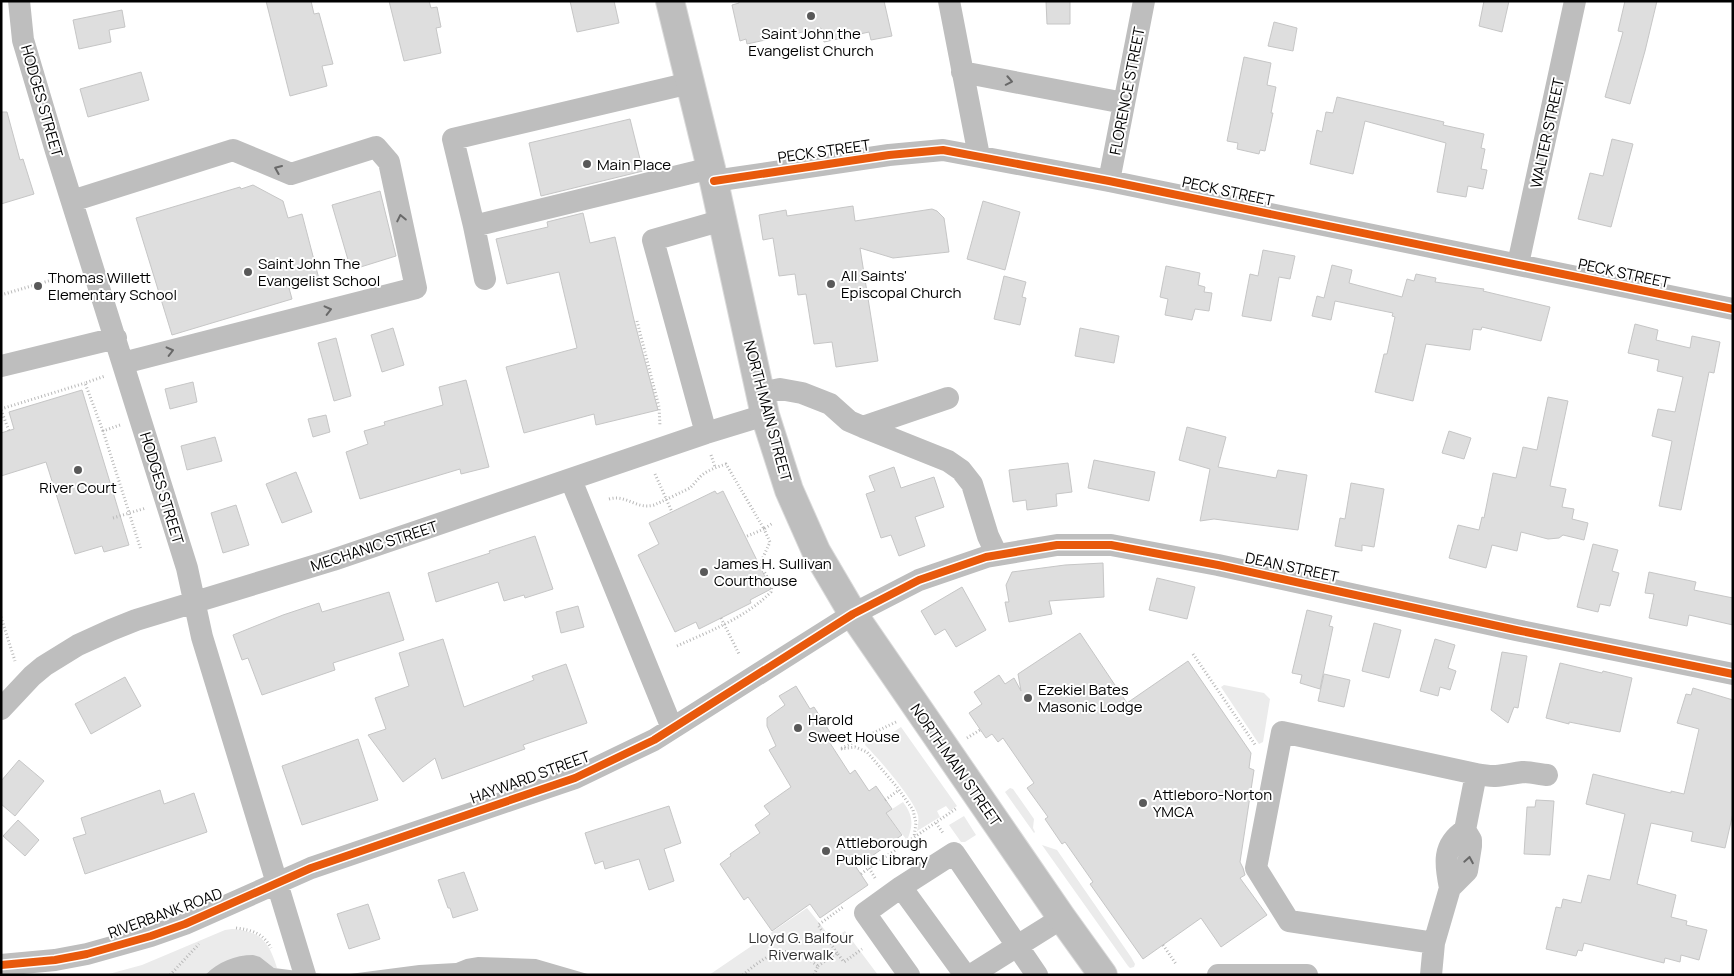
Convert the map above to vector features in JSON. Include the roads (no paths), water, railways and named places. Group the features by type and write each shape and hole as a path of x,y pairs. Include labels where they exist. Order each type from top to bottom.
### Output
{"main road":[{"name":"NORTH MAIN STREET","path":"670,1 723,220 763,404 788,490 816,551 853,614 1102,975"}],"street":[{"name":"HODGES STREET","path":"19,1 23,40 116,338 117,368 187,568 202,637 303,966"},
{"path":"949,1 979,156"},
{"name":"FLORENCE STREET","path":"1109,181 1144,1"},
{"name":"WALTER STREET","path":"1518,264 1575,1"},
{"path":"962,72 1124,103"},
{"path":"485,278 452,139 690,82"},
{"path":"72,201 233,150 291,174 376,147 389,162 416,288 117,368"},
{"name":"PECK STREET","path":"474,226 712,175 943,150 1109,181 1733,308"},
{"path":"708,440 653,240 723,220"},
{"path":"1,366 116,338"},
{"name":"MECHANIC STREET","path":"1,709 38,671 78,645 136,620 326,563 572,480 708,440 763,404 780,389 802,393 830,404 849,421 948,461 961,470 972,484 988,536 997,555"},
{"path":"864,427 948,398"},
{"path":"572,480 672,728"},
{"name":"DEAN STREET","path":"853,614 919,580 986,557 1057,545 1111,545 1218,565 1506,628 1733,674"},
{"name":"HAYWARD STREET","path":"276,882 311,868 575,778 654,740 853,614"},
{"path":"1434,943 1290,921 1256,868 1282,732 1492,777 1524,772 1547,775"},
{"path":"1431,975 1434,943 1450,888 1445,866 1451,841 1464,830 1476,774"},
{"path":"909,975 865,913 954,853 1037,975"},
{"name":"RIVERBANK ROAD","path":"1,966 56,960 87,954 134,941 184,924 276,882"},
{"path":"902,887 965,975"},
{"path":"971,975 1062,918"},
{"path":"1218,975 1307,975"}],"place":[{"name":"Saint John the Evangelist Church","path":"811,16"},
{"name":"Main Place","path":"587,164"},
{"name":"Saint John The Evangelist School","path":"248,272"},
{"name":"All Saints' Episcopal Church","path":"831,284"},
{"name":"Thomas Willett Elementary School","path":"38,286"},
{"name":"River Court","path":"78,470"},
{"name":"James H. Sullivan Courthouse","path":"704,572"},
{"name":"Ezekiel Bates Masonic Lodge","path":"1028,698"},
{"name":"Harold Sweet House","path":"798,728"},
{"name":"Attleboro-Norton YMCA","path":"1143,803"},
{"name":"Attleborough Public Library","path":"826,851"}],"park label":[{"name":"Lloyd G. Balfour Riverwalk","path":"801,946"}]}
